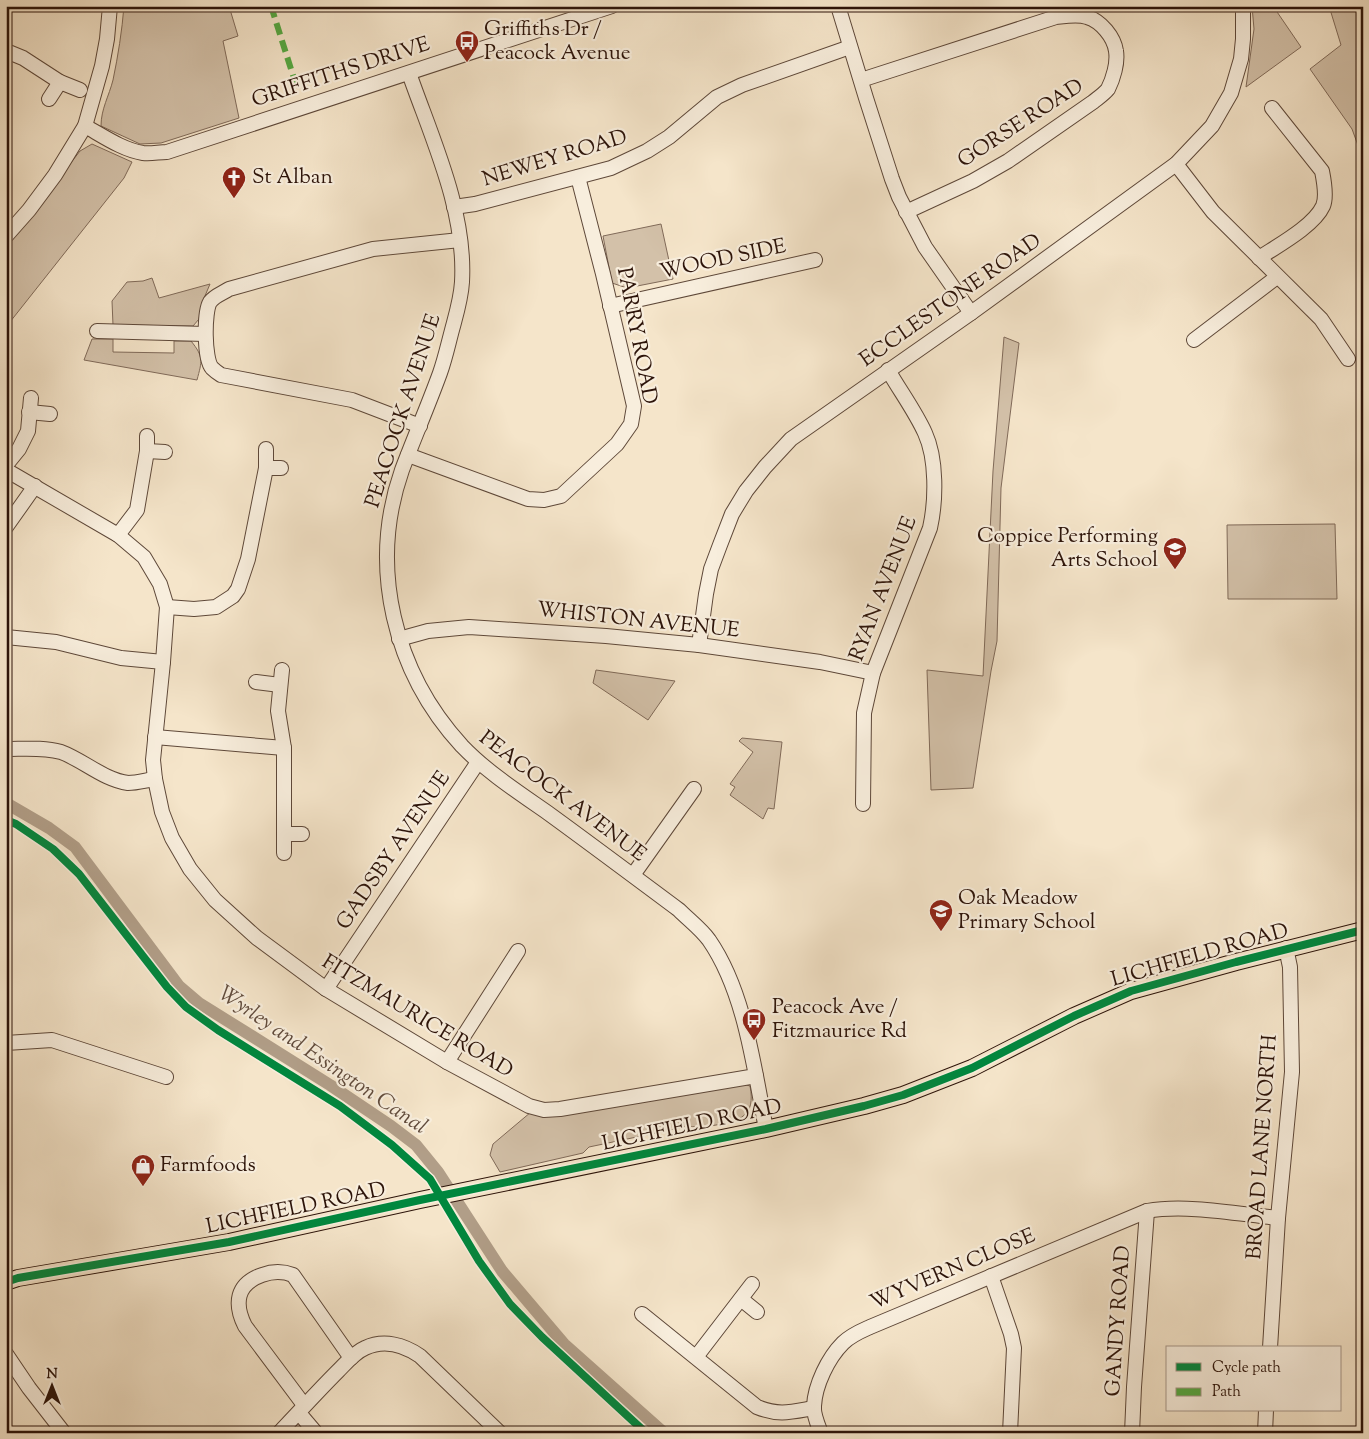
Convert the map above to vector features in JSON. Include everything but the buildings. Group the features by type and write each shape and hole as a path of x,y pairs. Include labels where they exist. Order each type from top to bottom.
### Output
{"main road":[{"name":"LICHFIELD ROAD","path":"6,1282 18,1278 229,1242 478,1188 766,1129 864,1106 903,1095 972,1068 1074,1016 1132,991 1286,948 1363,930"}],"street":[{"path":"6,236 29,210 55,175 85,126 102,66 110,6"},
{"name":"GRIFFITHS DRIVE","path":"85,126 117,144 138,152 167,152 612,6"},
{"path":"838,6 892,179 906,212 925,247 971,313"},
{"name":"ECCLESTONE ROAD","path":"699,646 704,604 711,569 732,514 746,491 765,467 791,440 971,313 1176,164 1212,126 1231,93 1241,59 1243,6"},
{"name":"GORSE ROAD","path":"861,80 1056,17 1088,17 1102,25 1116,52 1112,79 1106,91 1094,102 1008,161 973,181 906,212"},
{"name":"NEWEY ROAD","path":"454,208 611,168 647,151 669,137 718,97 742,85 850,47"},
{"path":"6,51 23,58 60,82 80,90"},
{"name":"PEACOCK AVENUE","path":"409,72 454,208 460,240 462,283 459,306 440,372 408,455 393,502 387,546 388,588 399,639 417,682 428,702 446,726 478,762 679,910 708,939 719,957 736,994 756,1076 766,1129"},
{"path":"49,99 60,82"},
{"path":"1258,258 1296,234 1318,215 1324,204 1322,171 1272,108"},
{"path":"1176,164 1213,212 1321,319 1348,359"},
{"name":"PARRY ROAD","path":"408,455 528,499 544,500 561,496 617,444 631,424 634,406 578,177"},
{"path":"420,426 352,400 221,375 211,367 208,361 206,334 209,303 216,296 229,289 373,249 460,240"},
{"name":"WOOD SIDE","path":"610,306 815,260"},
{"path":"1194,340 1277,277"},
{"path":"97,331 206,334"},
{"name":"RYAN AVENUE","path":"863,804 864,713 873,673 930,528 934,512 931,449 921,425 888,370"},
{"path":"6,465 19,449 28,431 30,405 50,414"},
{"path":"118,534 137,510 147,451 146,436"},
{"path":"6,470 118,534 144,557 160,584 167,608 194,609 216,607 233,596 238,589 248,559 266,468 266,449"},
{"path":"147,451 165,452"},
{"path":"266,468 282,468"},
{"path":"6,527 35,486"},
{"name":"FITZMAURICE ROAD","path":"167,608 153,760 162,812 172,838 190,869 215,900 258,938 326,989 447,1062 529,1106 544,1110 560,1110 756,1076"},
{"name":"WHISTON AVENUE","path":"399,639 428,630 469,627 606,636 820,662 873,673"},
{"path":"6,638 56,642 121,658 163,662"},
{"path":"282,670 278,711 284,748 284,853"},
{"path":"256,682 280,685"},
{"path":"155,737 284,748"},
{"path":"6,749 37,748 58,751 115,780 130,783 155,779"},
{"name":"GADSBY AVENUE","path":"326,989 478,762"},
{"path":"632,875 694,789"},
{"path":"284,834 302,834"},
{"name":"BROAD LANE NORTH","path":"1270,1346 1278,1218 1292,1072 1290,966 1286,948"},
{"path":"447,1062 518,951"},
{"path":"6,1043 52,1040 166,1077"},
{"name":"WYVERN CLOSE","path":"814,1408 819,1382 831,1358 843,1343 854,1334 1147,1211 1166,1208 1278,1218"},
{"name":"GANDY ROAD","path":"1132,1433 1147,1211"},
{"path":"316,1433 239,1314 240,1292 245,1284 253,1278 266,1273 284,1272 293,1275 351,1358"},
{"path":"991,1276 1014,1348 1010,1433"},
{"path":"696,1357 752,1284"},
{"path":"742,1298 757,1312"},
{"path":"642,1314 757,1407 768,1412 780,1413 814,1408 821,1433"},
{"path":"280,1433 351,1358 363,1348 375,1344 396,1345 410,1349 420,1356 500,1433"},
{"path":"6,1354 64,1433"},
{"path":"1265,1433 1266,1412"}],"shaded area":[{"path":"124,6 229,6 238,36 223,41 239,118 161,143 140,144 101,126 104,108 115,71"},
{"path":"1252,6 1273,6 1301,47 1246,87 1254,29"},
{"path":"1329,6 1363,6 1363,159 1352,129 1310,69 1341,45"},
{"path":"92,144 132,162 124,178 6,327 6,246 80,151"},
{"path":"661,224 673,279 627,288 612,283 603,236"},
{"path":"152,278 159,298 210,284 202,303 199,319 193,326 113,325 112,301 127,282 143,281"},
{"path":"1004,337 1019,343 1001,488 997,641 973,788 931,790 927,670 983,676 993,471"},
{"path":"92,339 113,339 113,352 174,353 174,341 191,341 201,359 197,380 84,360"},
{"path":"1335,524 1337,599 1228,599 1227,525"},
{"path":"596,670 675,681 648,720 593,683"},
{"path":"742,738 782,742 774,809 768,808 763,819 730,795 735,787 730,784 753,752 739,741"},
{"path":"743,1084 750,1086 751,1104 739,1119 725,1123 705,1127 689,1126 589,1147 583,1153 500,1172 490,1155 493,1144 531,1112 564,1115"}],"waterway":[{"name":"Wyrley and Essington Canal","path":"6,803 49,828 75,847 179,986 199,1003 330,1085 416,1145 438,1172 502,1271 564,1344 664,1433"}],"marked path":[{"path":"271,6 297,88"}],"cycle path":[{"path":"6,820 16,824 53,849 79,874 167,987 186,1007 218,1030 340,1106 392,1145 430,1179 479,1261 510,1304 542,1337 646,1433"},
{"path":"6,1282 18,1278 229,1242 420,1200 766,1129 864,1106 903,1095 972,1068 1074,1016 1131,991 1363,930"}],"place":[{"name":"Griffiths Dr / Peacock Avenue","path":"467,63"},
{"name":"St Alban","path":"234,199"},
{"name":"Coppice Performing Arts School","path":"1175,570"},
{"name":"Oak Meadow Primary School","path":"941,932"},
{"name":"Peacock Ave / Fitzmaurice Rd","path":"754,1041"},
{"name":"Farmfoods","path":"143,1187"}]}
